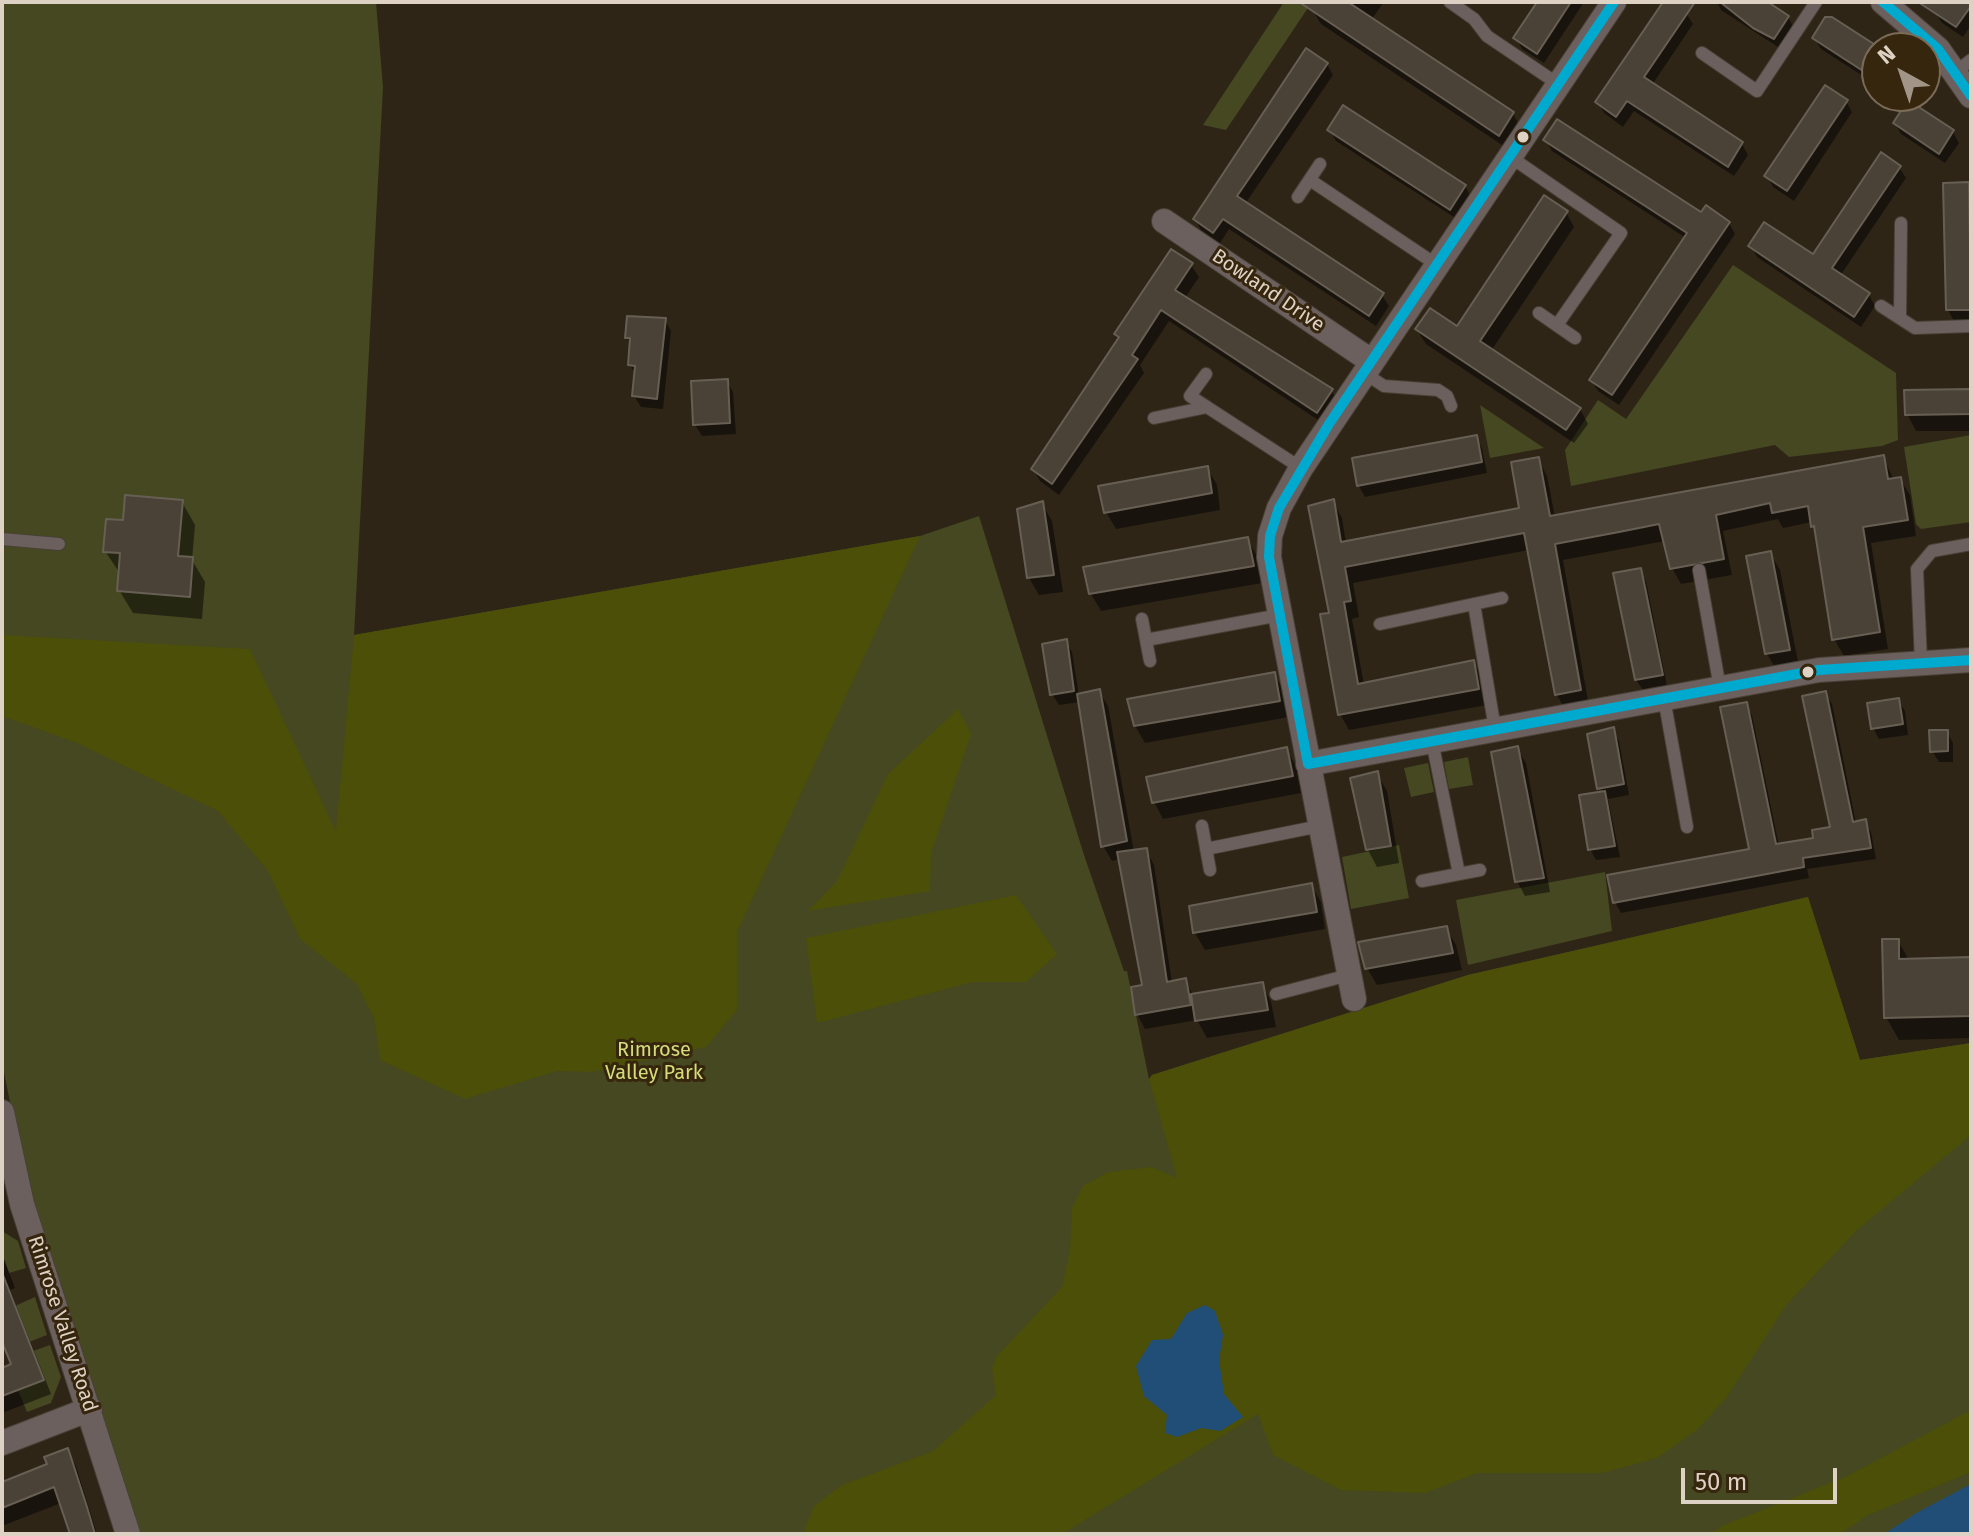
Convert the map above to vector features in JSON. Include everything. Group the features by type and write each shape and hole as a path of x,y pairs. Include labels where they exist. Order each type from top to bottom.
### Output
{"street":[{"path":"1354,999 1269,557 1270,536 1279,508 1301,468 1614,2"},
{"path":"1883,2 1963,66 1971,96"},
{"name":"Bowland Drive","path":"1164,221 1367,367"},
{"path":"1308,764 1819,670 1971,660"},
{"name":"Rimrose Valley Road","path":"2,1112 12,1208 90,1409 128,1534"},
{"path":"2,1443 90,1409"}],"lane":[{"path":"1450,2 1474,19 1487,36 1558,84"},
{"path":"1702,53 1757,91 1816,2"},
{"path":"1509,156 1621,233 1557,325"},
{"path":"1298,197 1320,164"},
{"path":"1310,180 1437,265"},
{"path":"1900,318 1901,223"},
{"path":"1881,306 1921,328 1971,326"},
{"path":"1539,313 1575,338"},
{"name":"Bowland Drive","path":"1367,367 1384,386 1438,390 1447,396 1451,406"},
{"path":"1206,374 1190,396 1301,468"},
{"path":"1154,418 1207,407"},
{"path":"2,539 59,544"},
{"path":"1921,662 1917,569 1932,551 1971,544"},
{"path":"1699,570 1720,688"},
{"path":"1380,624 1502,598"},
{"path":"1474,604 1495,729"},
{"path":"1146,640 1280,615"},
{"path":"1142,619 1150,661"},
{"path":"1664,698 1687,827"},
{"path":"1432,741 1459,874"},
{"path":"1202,826 1210,870"},
{"path":"1206,849 1320,826"},
{"path":"1422,881 1480,870"},
{"path":"1276,994 1349,975"}],"green space":[{"name":"Rimrose Valley Park","path":"2,2 376,2 383,87 354,635 920,536 979,516 1084,855 1124,971 1127,971 1149,1079 1152,1075 1468,975 1808,897 1860,1060 1971,1043 1971,1513 1931,1534 137,1534 45,1240 20,1152 2,1062"},
{"path":"1284,2 1312,2 1226,130 1203,125"},
{"path":"1733,265 1896,373 1898,440 1882,446 1789,457 1775,445 1571,486 1565,450 1598,400 1626,419"},
{"path":"1480,405 1544,448 1490,458"},
{"path":"1971,435 1971,522 1921,529 1916,524 1904,447"},
{"path":"1468,757 1473,785 1449,789 1444,762"},
{"path":"1428,763 1434,792 1411,797 1404,768"},
{"path":"1399,845 1409,898 1351,909 1342,857"},
{"path":"1605,872 1612,931 1468,965 1456,900"},
{"path":"2,1231 18,1241 26,1268 9,1273 2,1254"},
{"path":"35,1297 47,1335 29,1342 15,1306"},
{"path":"50,1345 61,1377 51,1403 27,1412 18,1390 44,1380 33,1351"}],"shaded area":[{"path":"920,536 737,932 737,1010 706,1047 592,1072 557,1071 465,1099 380,1060 374,1018 356,983 300,939 268,871 218,811 77,743 2,716 2,635 250,649 336,831 354,635"},
{"path":"958,709 971,734 931,853 930,891 808,911 837,881 888,774"},
{"path":"1016,895 1057,954 1026,982 973,982 817,1023 806,938"},
{"path":"1808,897 1860,1060 1971,1043 1971,1135 1857,1230 1787,1304 1726,1398 1698,1429 1657,1458 1602,1473 1477,1473 1425,1493 1341,1490 1273,1455 1258,1414 1062,1534 803,1534 814,1506 842,1485 933,1451 996,1395 992,1368 997,1356 1062,1287 1070,1250 1072,1208 1083,1186 1108,1172 1151,1167 1177,1178 1149,1079 1152,1075 1468,975"},
{"path":"1971,1410 1971,1472 1866,1516 1840,1534 1710,1534 1724,1525 1845,1477"}],"water":[{"path":"1205,1305 1215,1311 1223,1335 1219,1360 1224,1394 1243,1417 1220,1431 1201,1428 1177,1437 1165,1433 1167,1415 1144,1396 1136,1366 1152,1340 1171,1339 1187,1313"},
{"path":"1971,1484 1971,1534 1884,1534 1918,1512"}],"building":[{"path":"1299,2 1348,2 1514,112 1499,136"},
{"path":"1537,2 1571,2 1537,54 1513,38"},
{"path":"1663,2 1695,2 1644,77 1743,142 1728,167 1627,101 1616,117 1595,102"},
{"path":"1720,2 1768,2 1789,16 1774,39 1753,28"},
{"path":"1918,2 1971,2 1971,6 1956,27"},
{"path":"1825,17 1832,17 1861,36 1861,70 1812,38"},
{"path":"1306,48 1328,63 1237,196 1384,293 1369,316 1223,219 1213,233 1193,219"},
{"path":"1825,85 1848,100 1787,191 1764,176"},
{"path":"1343,105 1466,185 1450,210 1327,130"},
{"path":"1900,112 1926,112 1954,130 1939,154 1893,123"},
{"path":"1557,119 1701,212 1706,205 1730,222 1612,395 1589,380 1687,233 1543,140"},
{"path":"1881,152 1901,166 1832,268 1870,293 1854,317 1748,246 1764,222 1813,254"},
{"path":"1969,182 1971,310 1946,310 1943,183"},
{"path":"1544,195 1568,211 1480,341 1581,408 1566,430 1415,329 1430,308 1457,326"},
{"path":"1171,249 1193,263 1175,290 1333,389 1317,413 1161,310 1132,355 1138,359 1052,484 1031,469 1119,337 1114,334"},
{"path":"627,316 666,318 657,399 632,396 635,366 628,365 630,338 625,338"},
{"path":"728,379 730,423 693,425 691,381"},
{"path":"1971,389 1971,414 1905,415 1904,390"},
{"path":"1477,435 1482,462 1357,486 1352,458"},
{"path":"1884,455 1888,479 1901,477 1908,520 1863,527 1880,632 1832,640 1808,506 1772,513 1770,503 1716,515 1724,559 1670,569 1659,524 1555,544 1581,690 1555,695 1524,533 1345,567 1351,601 1344,602 1358,684 1474,660 1479,689 1338,715 1320,614 1329,613 1308,506 1334,499 1341,542 1519,508 1511,462 1539,457 1550,516"},
{"path":"1208,466 1212,493 1104,513 1098,486"},
{"path":"125,495 183,500 178,556 193,557 190,597 117,591 120,553 103,552 106,519 123,520"},
{"path":"1043,501 1054,575 1027,578 1017,509"},
{"path":"1248,537 1254,566 1089,594 1083,567"},
{"path":"1771,551 1790,650 1765,654 1746,556"},
{"path":"1641,568 1663,675 1635,680 1613,573"},
{"path":"1067,639 1074,691 1050,695 1042,644"},
{"path":"1275,672 1280,701 1134,726 1127,699"},
{"path":"1100,689 1127,841 1101,847 1077,694"},
{"path":"1826,691 1853,822 1866,819 1871,848 1803,858 1804,867 1613,903 1607,875 1749,849 1720,707 1747,702 1776,844 1813,838 1812,830 1830,827 1802,696"},
{"path":"1899,698 1903,724 1871,729 1867,703"},
{"path":"1614,727 1624,784 1597,789 1587,734"},
{"path":"1929,730 1948,730 1948,751 1930,752"},
{"path":"1518,746 1544,878 1515,882 1491,752"},
{"path":"1287,747 1293,776 1152,803 1146,777"},
{"path":"1378,771 1391,846 1366,850 1350,778"},
{"path":"1605,791 1615,846 1588,850 1579,795"},
{"path":"1147,848 1167,982 1186,978 1191,1005 1135,1015 1131,987 1142,985 1117,852"},
{"path":"1312,883 1317,912 1193,933 1189,906"},
{"path":"1447,926 1453,953 1365,969 1358,942"},
{"path":"1882,939 1899,939 1899,959 1971,957 1971,1016 1884,1018"},
{"path":"1263,982 1268,1010 1195,1021 1191,994"},
{"path":"3,1275 44,1380 2,1396 2,1368 11,1364 2,1342"},
{"path":"68,1448 95,1534 70,1534 54,1487 2,1508 2,1482 47,1464 44,1457"}],"transit line":[{"path":"1614,2 1329,424 1279,508 1270,536 1269,557 1308,764 1819,670 1971,660"},
{"path":"1883,2 1938,49 1971,96"}]}
